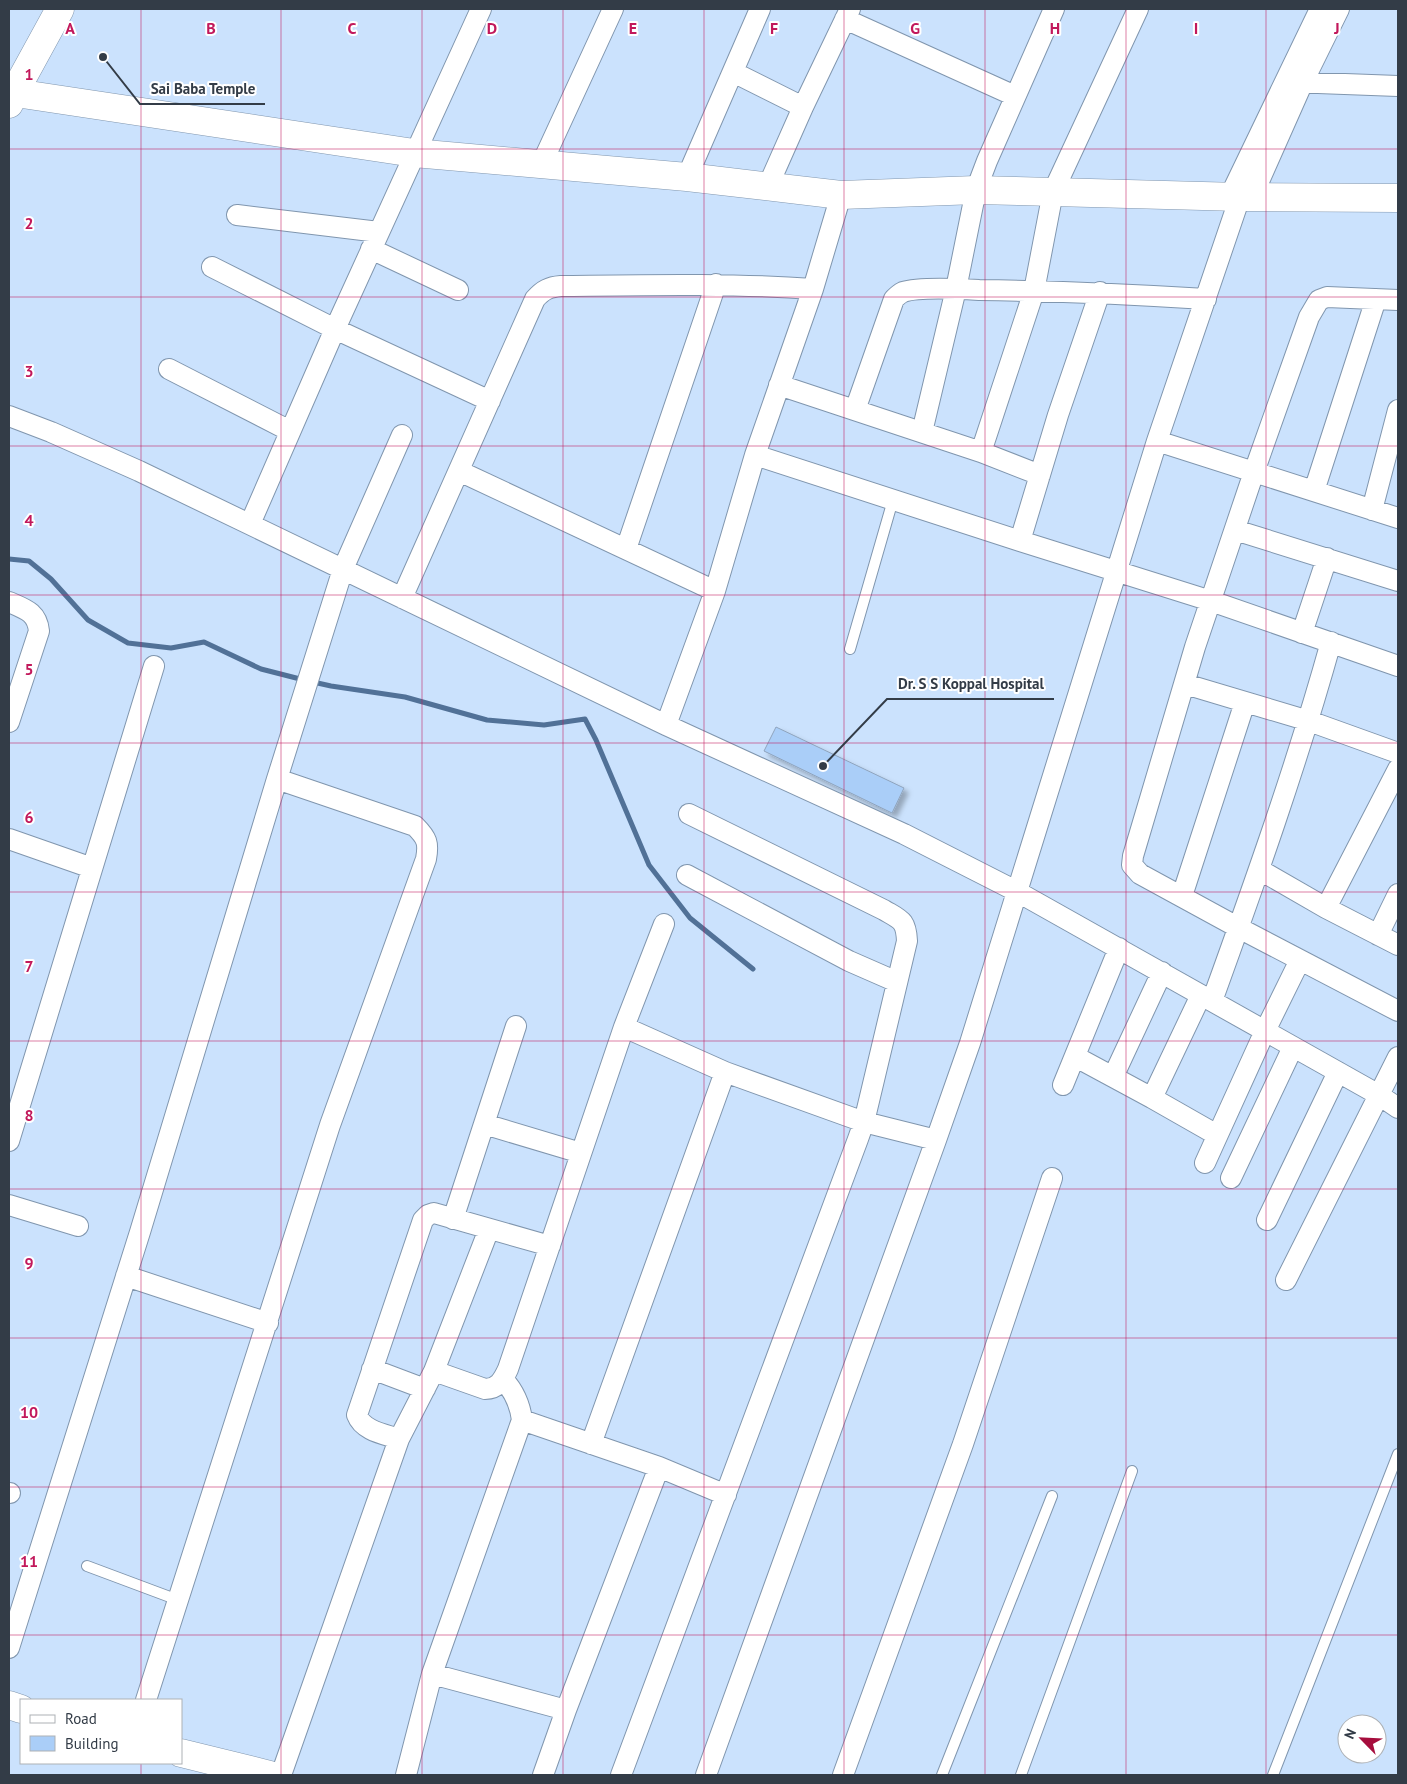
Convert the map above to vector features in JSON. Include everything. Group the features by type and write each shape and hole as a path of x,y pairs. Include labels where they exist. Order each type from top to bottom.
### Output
{"street":[{"path":"60,9 10,96 414,153 687,177 841,195 976,190 1241,197 1398,198"},
{"path":"250,524 335,329 481,9"},
{"path":"542,163 613,9"},
{"path":"687,177 760,9"},
{"path":"922,432 956,289 976,190 986,161 1054,9"},
{"path":"981,452 1034,290 1053,192 1138,9"},
{"path":"706,1775 970,1043 1157,441 1241,197 1293,82 1320,9"},
{"path":"1293,82 1339,9"},
{"path":"768,186 847,14 1015,96"},
{"path":"733,72 803,107"},
{"path":"1293,82 1398,86"},
{"path":"666,725 715,591 755,455 813,289 841,195"},
{"path":"236,215 375,241 458,290"},
{"path":"212,267 335,329 490,401"},
{"path":"402,598 535,299 542,291 550,287 561,286 716,284 813,289"},
{"path":"626,549 716,284"},
{"path":"855,410 894,299 902,293 913,290 956,289 1034,290 1206,299"},
{"path":"1020,541 1061,407 1100,292"},
{"path":"1398,300 1327,297 1319,300 1309,317 1211,601 1133,856 1132,865 1140,874 1398,1011"},
{"path":"1314,492 1376,298"},
{"path":"169,369 290,431"},
{"path":"779,385 981,452 1040,476"},
{"path":"1372,510 1398,410"},
{"path":"9,416 51,432 139,471 666,725 904,834 1016,891 1119,948 1379,1095 1398,1108"},
{"path":"9,1648 126,1276 343,569 402,435"},
{"path":"1157,441 1398,518"},
{"path":"755,455 1211,601 1398,666"},
{"path":"458,471 715,591"},
{"path":"1235,530 1398,581"},
{"path":"1302,633 1327,558"},
{"path":"9,602 32,613 38,622 39,631 9,722"},
{"path":"1152,1098 1207,998 1239,928 1309,721 1331,642"},
{"path":"9,1142 16,1090 92,868 154,666"},
{"path":"1185,684 1309,721 1398,753"},
{"path":"1182,896 1246,702"},
{"path":"1326,908 1398,769"},
{"path":"146,1699 330,1125 426,859 428,848 425,836 415,826 277,779"},
{"path":"621,1775 864,1122 907,941 906,928 901,920 884,910 690,814"},
{"path":"9,839 92,868"},
{"path":"1260,870 1326,908 1398,945"},
{"path":"687,875 849,961 896,982"},
{"path":"1378,935 1398,894"},
{"path":"434,1370 485,1390 498,1386 503,1379 624,1027 664,924"},
{"path":"1064,1085 1119,948"},
{"path":"1205,1163 1265,1031 1300,960"},
{"path":"1113,1077 1162,972"},
{"path":"453,1218 516,1026"},
{"path":"624,1027 725,1072 864,1122 936,1140"},
{"path":"1231,1178 1293,1047"},
{"path":"1076,1057 1217,1136"},
{"path":"1286,1280 1398,1057"},
{"path":"591,1444 725,1072"},
{"path":"1267,1220 1338,1072"},
{"path":"484,1124 582,1153"},
{"path":"843,1775 963,1444 1052,1178"},
{"path":"9,1205 78,1226"},
{"path":"399,1439 365,1427 357,1415 423,1220 428,1215 434,1213 550,1246"},
{"path":"281,1775 399,1439 434,1370 489,1229"},
{"path":"126,1276 268,1323"},
{"path":"372,1369 425,1389"},
{"path":"406,1775 432,1674 522,1420 521,1410 514,1394 503,1379"},
{"path":"522,1420 659,1467 726,1495"},
{"path":"544,1775 566,1710 659,1467"},
{"path":"432,1674 566,1710"},
{"path":"182,1754 270,1775"}],"lane":[{"path":"850,649 893,500"},
{"path":"1273,1775 1398,1454"},
{"path":"1021,1775 1132,1471"},
{"path":"942,1775 1052,1496"},
{"path":"87,1566 178,1600"}],"building":[{"path":"776,727 904,788 892,813 764,751"}],"waterway":[{"path":"9,559 29,561 51,579 88,620 128,643 171,648 204,642 261,669 304,680"},
{"path":"313,682 405,697 487,720 544,725 585,719 596,740 649,865 690,918 753,969"}],"place":[{"name":"Sai Baba Temple","path":"103,57"},
{"name":"Dr. S S Koppal Hospital","path":"823,766"}]}
